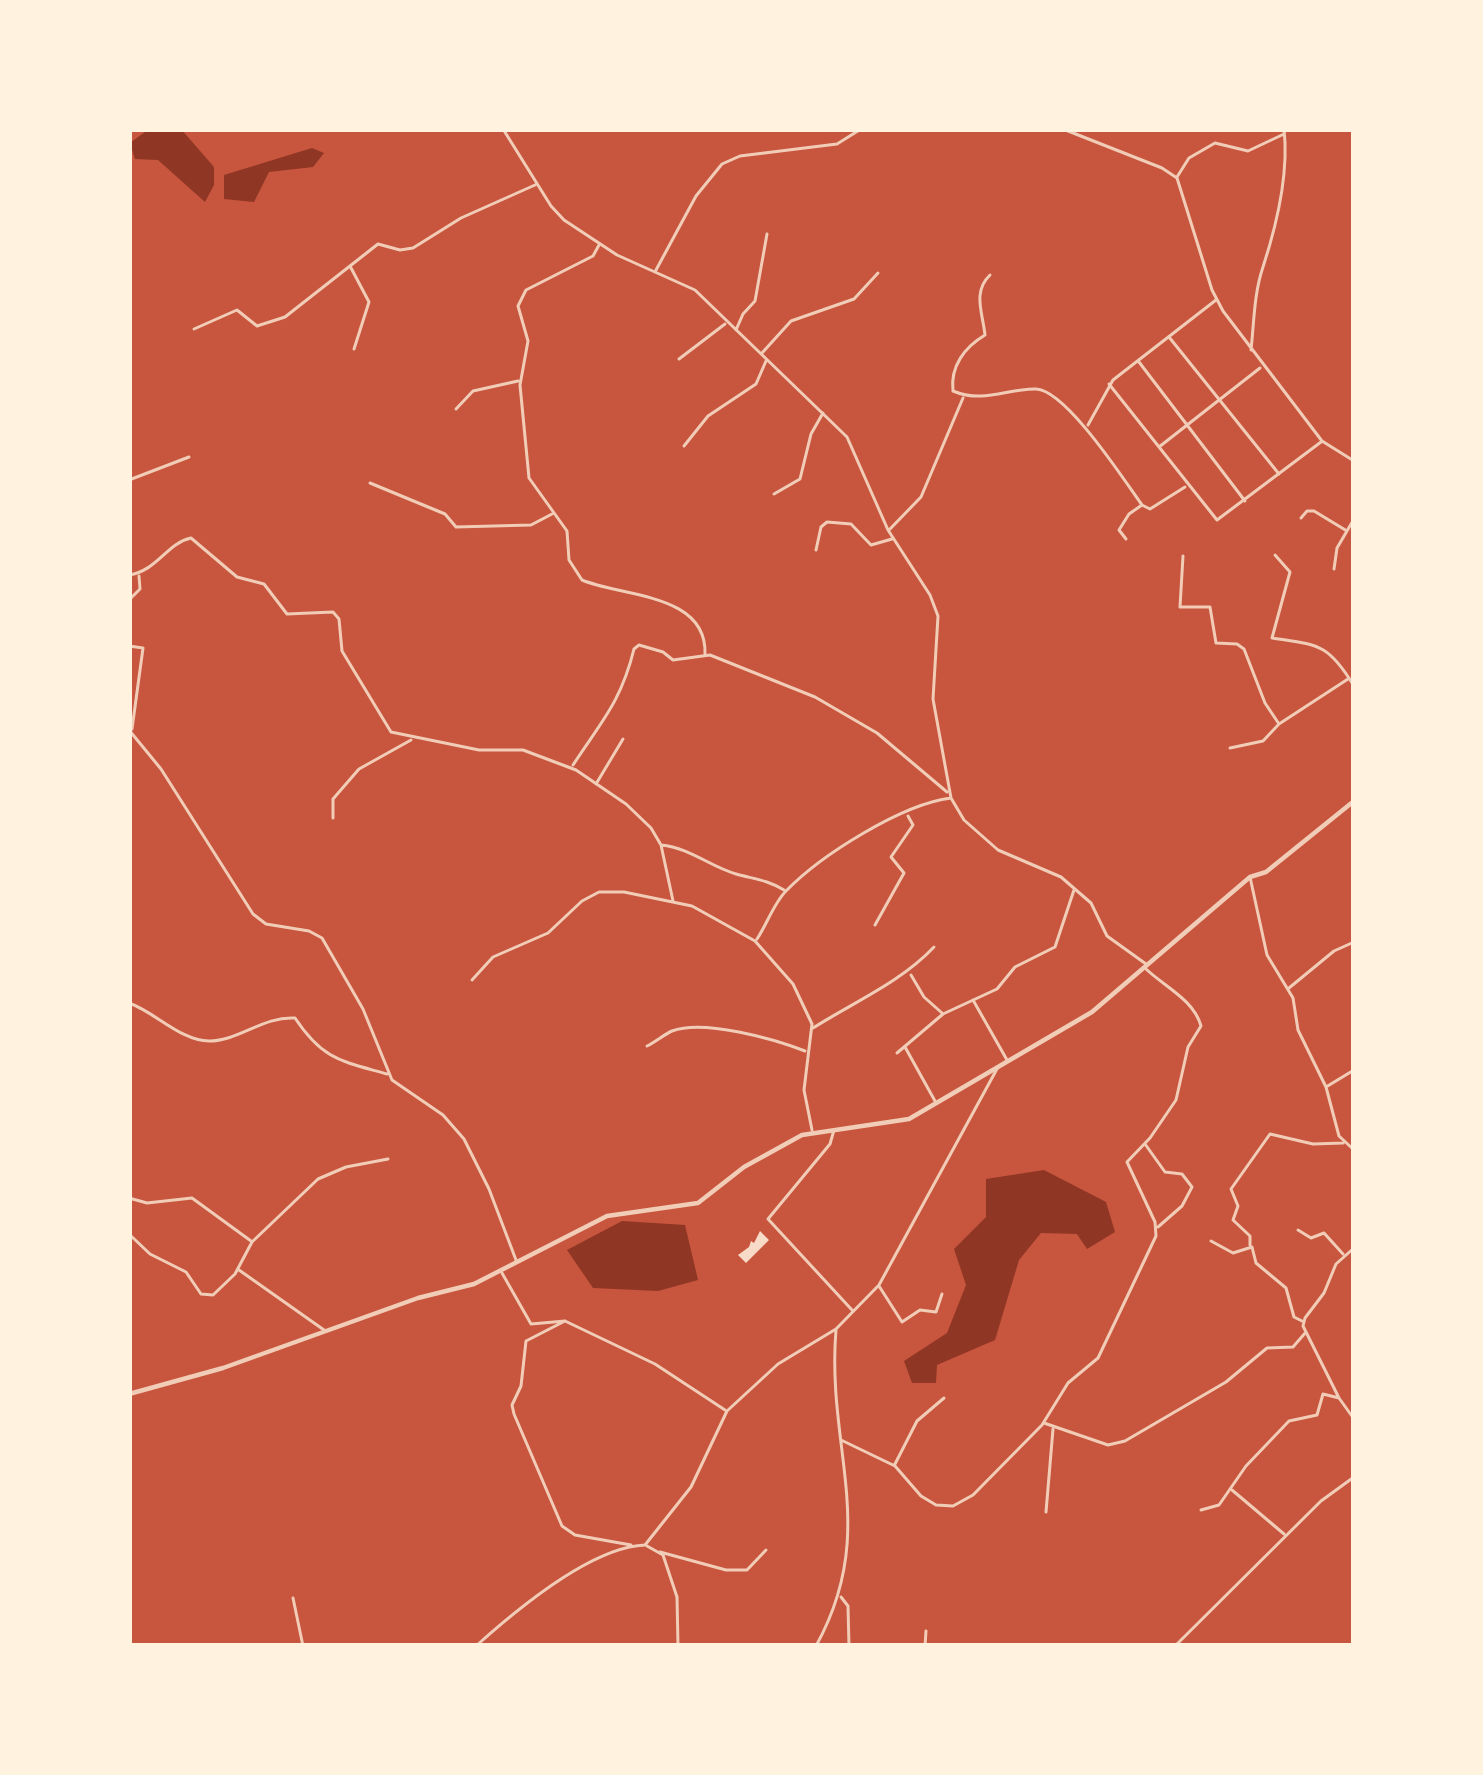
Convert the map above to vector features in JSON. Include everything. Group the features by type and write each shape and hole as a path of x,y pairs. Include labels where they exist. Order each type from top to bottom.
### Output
{"street":[{"path":"503,129 557,213 599,244 695,290 824,412 851,444 888,530 931,595 938,616 933,699 950,795 964,820 998,850 1057,874 1074,888 1094,908 1107,935 1183,998 1202,1022 1188,1047 1176,1100 1129,1157 1127,1168 1156,1228 1155,1244 1098,1358 1068,1383 1044,1423 978,1491 952,1506 928,1502 895,1466 841,1440"},
{"path":"655,271 695,196 722,164 740,156 837,144 861,129"},
{"path":"1063,129 1177,178 1216,301 1322,441 1354,461"},
{"path":"1177,178 1190,158 1209,146 1226,143 1253,150 1284,131 1287,151 1258,286 1251,352"},
{"path":"194,329 237,310 261,327 285,317 378,244 413,248 461,218 537,184"},
{"path":"735,332 757,296 767,234"},
{"path":"599,244 593,256 521,294 519,313 528,341 520,380 521,424 529,478 569,535 569,560 582,580 679,607 702,634 704,655"},
{"path":"350,265 369,302 354,349"},
{"path":"761,354 791,321 854,299 878,273"},
{"path":"990,275 981,287 985,335 966,348 951,383 953,391 996,397 1042,389 1088,427 1142,506 1150,509 1186,486"},
{"path":"1088,427 1109,384 1216,301"},
{"path":"679,359 726,322"},
{"path":"1169,337 1280,475"},
{"path":"684,446 708,416 756,384 766,359"},
{"path":"1138,361 1245,501"},
{"path":"1158,448 1262,366"},
{"path":"456,410 473,391 520,380"},
{"path":"1109,384 1216,520 1322,441"},
{"path":"888,530 921,497 964,395"},
{"path":"774,494 800,479 811,434 824,412"},
{"path":"129,480 189,457"},
{"path":"370,483 445,514 456,527 531,525 553,513"},
{"path":"1126,539 1119,532 1122,524 1142,506"},
{"path":"1301,518 1314,511 1347,531"},
{"path":"1334,569 1337,548 1354,519"},
{"path":"816,550 821,527 827,522 851,524 872,545 893,538"},
{"path":"129,575 160,562 181,540 191,538 237,577 264,584 287,614 336,614 342,652 391,732 478,750 518,749 572,767 631,808 651,828 661,845 673,902"},
{"path":"1275,555 1290,572 1272,638 1321,646 1354,686"},
{"path":"1183,556 1180,608 1210,607 1216,643 1244,649 1265,703 1280,724"},
{"path":"129,600 140,589 139,574"},
{"path":"572,767 624,689 636,645 663,652 674,661 704,655 738,663 815,697 878,733 950,795"},
{"path":"129,646 143,648 130,731 161,770 253,914 266,924 309,931 322,938 363,1009 388,1074"},
{"path":"1230,748 1259,743 1350,678"},
{"path":"333,818 333,799 358,769 412,739"},
{"path":"595,785 623,739"},
{"path":"755,940 786,891 814,867 906,813 950,795"},
{"path":"129,1394 223,1368 418,1298 474,1284 607,1216 698,1203 775,1147 813,1132 903,1122 1092,1012 1250,878 1266,872 1354,801"},
{"path":"1345,811 1354,818"},
{"path":"875,925 904,873 891,857 913,825 906,813"},
{"path":"661,845 685,848 731,872 770,881 786,891"},
{"path":"1250,878 1265,949 1295,1003 1300,1036 1326,1087 1339,1136 1354,1150"},
{"path":"897,1053 944,1015 1001,986 1015,967 1055,947 1074,888"},
{"path":"472,980 487,962 548,933 590,896 616,891 694,907 755,940 793,984 811,1018 804,1090 813,1132"},
{"path":"1288,989 1334,951 1354,942"},
{"path":"812,1029 873,989 909,973 934,947"},
{"path":"909,973 924,997 944,1015"},
{"path":"973,1000 1008,1061"},
{"path":"129,1003 187,1035 212,1041 272,1019 295,1018 331,1058 388,1074 458,1130 484,1178 516,1262"},
{"path":"647,1046 673,1031 721,1030 806,1051"},
{"path":"904,1045 936,1103"},
{"path":"645,1545 691,1487 727,1411 778,1364 836,1329 878,1285 999,1066"},
{"path":"1326,1087 1354,1070"},
{"path":"834,1130 830,1144 770,1215 769,1223 853,1311"},
{"path":"1304,1322 1294,1317 1286,1288 1256,1263 1250,1236 1233,1220 1238,1206 1231,1190 1270,1134 1313,1144 1345,1143"},
{"path":"1145,1143 1165,1172 1182,1174 1192,1187 1181,1206 1156,1228"},
{"path":"129,1234 150,1254 186,1272 201,1294 216,1294 238,1269 252,1242 319,1179 346,1167 388,1159"},
{"path":"129,1198 147,1204 191,1198 252,1242"},
{"path":"1298,1231 1308,1238 1324,1233 1344,1255"},
{"path":"1210,1241 1233,1253 1250,1245"},
{"path":"1354,1248 1344,1255 1304,1322 1339,1398 1354,1419"},
{"path":"238,1269 325,1331"},
{"path":"501,1270 528,1321 538,1326 552,1319 566,1321 650,1361 727,1411"},
{"path":"878,1285 902,1322 920,1310 936,1312 942,1294"},
{"path":"566,1321 526,1342 521,1386 512,1405 562,1526 575,1535 645,1545 726,1570 747,1570 766,1550"},
{"path":"816,1646 839,1595 848,1560 850,1528 836,1329"},
{"path":"1044,1423 1108,1445 1125,1442 1221,1385 1267,1348 1293,1347 1306,1332"},
{"path":"1201,1510 1219,1505 1288,1421 1317,1415 1323,1394 1339,1398"},
{"path":"895,1466 917,1421 944,1399"},
{"path":"1046,1512 1048,1449 1054,1427"},
{"path":"1175,1646 1321,1501 1354,1478"},
{"path":"1230,1488 1286,1536"},
{"path":"476,1646 520,1605 577,1570 633,1546"},
{"path":"660,1552 676,1591 678,1646"},
{"path":"839,1595 848,1606 849,1646"},
{"path":"293,1598 303,1646"},
{"path":"925,1646 926,1631"}],"shaded area":[{"path":"149,129 181,129 214,167 214,185 205,202 158,160 135,159 130,143"},
{"path":"312,148 324,153 313,167 269,172 254,202 224,199 224,175"},
{"path":"1044,1170 1106,1202 1115,1232 1087,1249 1077,1234 1041,1233 1019,1260 995,1340 937,1365 936,1383 912,1383 904,1361 947,1333 966,1285 954,1249 986,1217 986,1179"},
{"path":"622,1221 685,1225 698,1280 658,1291 593,1288 567,1250"}],"building":[{"path":"760,1231 769,1240 746,1263 738,1255 754,1243"}]}
